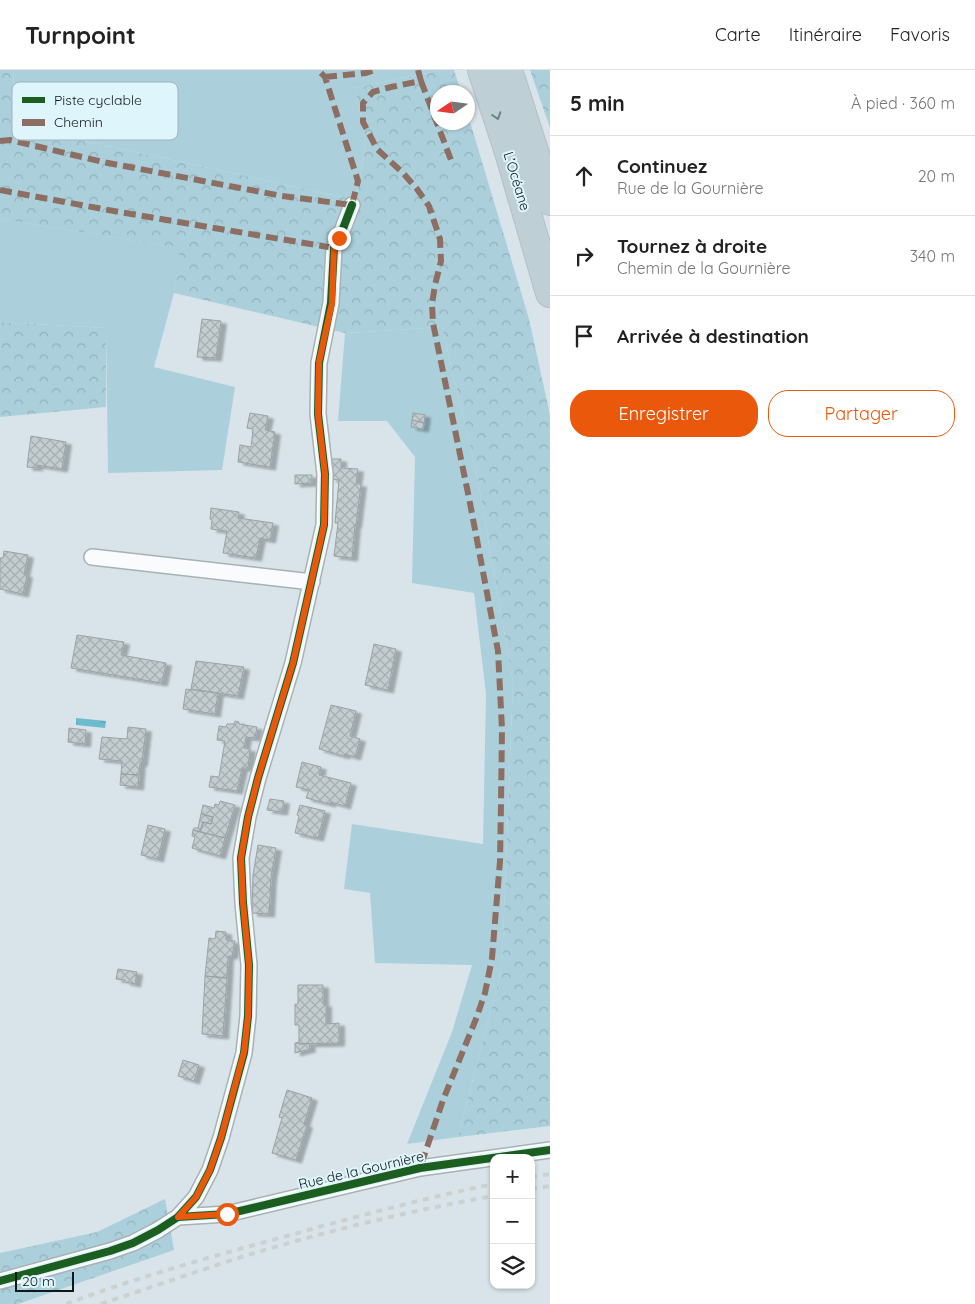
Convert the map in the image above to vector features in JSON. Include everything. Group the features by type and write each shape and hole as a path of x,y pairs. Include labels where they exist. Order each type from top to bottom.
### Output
{"highway":[{"name":"L’Océane","path":"482,70 509,152 550,293"},
{"name":"L’Océane","path":"508,70 550,201"}],"street":[{"path":"0,1281 110,1251 133,1243 158,1230 178,1217 196,1197 210,1170 221,1138 244,1052 248,1016 249,965 241,858 248,817 258,778 293,663 324,525 325,474 318,414 319,362 332,303 334,248 352,204"},
{"path":"92,558 312,582"},
{"name":"Rue de la Gournière","path":"178,1217 227,1214 420,1168 550,1150"}],"green space":[{"path":"0,70 13,70 12,140 80,140 356,200 366,142 355,88 442,70 454,70 459,85 430,85 430,130 472,130 529,319 550,415 550,1126 458,1137 502,967 513,682 477,475 442,327 345,333 174,293 180,248 0,219"},
{"path":"13,70 442,70 355,88 366,142 356,200 80,140 178,140 178,82 14,82"},
{"path":"530,70 550,70 550,128"},
{"path":"0,219 181,248 174,293 154,367 235,387 222,470 108,473 106,328 0,322"},
{"path":"0,322 106,328 106,407 0,417"},
{"path":"442,327 477,475 513,682 502,967 458,1137 407,1144 452,1032 472,965 375,963 370,893 344,889 352,824 483,844 486,694 474,593 412,583 415,457 387,421 338,421 345,333"},
{"path":"165,1199 174,1250 18,1304 0,1304 0,1253 97,1232"}],"water":[{"path":"76,718 106,721 105,728 76,725"}],"building":[{"path":"202,319 221,321 216,358 197,357"},
{"path":"250,413 268,416 265,430 275,432 270,467 238,462 240,445 251,447 253,429 247,428"},
{"path":"413,413 425,415 424,423 412,420"},
{"path":"412,420 424,423 423,429 411,427"},
{"path":"31,436 66,442 62,469 37,465 37,468 27,467"},
{"path":"332,459 341,459 341,468 358,469 356,484 361,484 352,558 334,556 338,523 335,523 339,480 331,479"},
{"path":"295,475 312,475 312,483 295,484"},
{"path":"211,508 239,512 238,518 273,523 270,540 260,538 256,558 223,553 227,531 211,529"},
{"path":"4,551 28,555 24,574 27,575 23,594 0,589 0,558 3,558"},
{"path":"77,635 124,642 121,655 166,663 162,683 71,668"},
{"path":"374,644 396,649 388,690 365,685"},
{"path":"196,661 244,667 238,696 191,689"},
{"path":"186,689 218,693 215,714 183,709"},
{"path":"331,705 356,711 350,736 360,739 355,757 319,749"},
{"path":"235,721 239,722 239,724 257,727 255,738 246,737 244,748 250,749 248,768 242,768 237,791 209,787 211,776 219,777 225,741 217,740 219,726 226,727 227,724 234,724"},
{"path":"128,727 146,729 139,775 121,774 122,761 99,759 102,737 127,739"},
{"path":"69,728 86,730 85,744 68,742"},
{"path":"302,762 321,767 319,775 351,783 345,806 306,798 309,790 296,787"},
{"path":"121,774 139,775 138,787 120,785"},
{"path":"270,799 284,801 282,812 267,810"},
{"path":"220,801 235,805 225,838 200,832 203,822 211,824 213,817 201,814 203,805 214,808 215,804 219,805"},
{"path":"300,805 325,811 318,838 295,833"},
{"path":"201,814 213,817 211,824 203,822 200,832 193,830 198,828"},
{"path":"148,825 165,829 158,859 141,855"},
{"path":"193,830 225,838 220,856 192,848 195,837 192,836"},
{"path":"258,845 276,848 271,878 269,914 252,913 253,875"},
{"path":"216,931 226,932 226,940 235,941 232,956 228,956 227,978 205,976 209,938 215,939"},
{"path":"118,969 137,972 135,984 116,979"},
{"path":"205,976 227,978 223,1036 202,1034"},
{"path":"298,985 323,985 323,1004 326,1004 326,1024 339,1023 339,1043 299,1044 299,1025 295,1025 295,1004 298,1004"},
{"path":"299,1042 299,1044 309,1043 310,1049 295,1053 295,1043"},
{"path":"183,1060 199,1065 194,1081 178,1076"},
{"path":"287,1090 312,1098 304,1124 307,1125 296,1160 272,1153 282,1118 279,1117"}],"railway":[{"path":"535,1176 550,1174"},
{"path":"66,1304 148,1276 231,1251 390,1208 490,1185"},
{"path":"535,1188 550,1186"},
{"path":"101,1304 235,1259 299,1240 363,1223 490,1197"}],"marked path":[{"path":"0,141 10,140 103,162 282,196 352,205 358,181 325,77 318,70"},
{"path":"325,77 366,73 374,70"},
{"path":"418,70 421,81 373,92 363,103 363,122 377,149 403,173 429,206 440,239 441,261 432,304 433,323 498,651 502,729 500,861 492,958 485,993 443,1100 420,1168"},
{"path":"421,81 451,160"},
{"path":"0,190 334,248"}],"cycle path":[{"path":"0,1281 110,1251 133,1243 158,1230 178,1217 196,1197 210,1170 221,1138 244,1053 248,1016 249,965 241,858 248,817 258,778 293,663 324,525 325,474 318,414 319,363 331,303 334,248 352,205"},
{"path":"178,1217 227,1214 420,1168 550,1150"}],"route":[{"path":"227,1214 178,1217 196,1197 210,1170 221,1138 244,1052 248,1016 249,965 241,858 248,817 258,778 293,663 324,525 325,474 318,414 319,362 332,303 334,248 339,238"}]}
